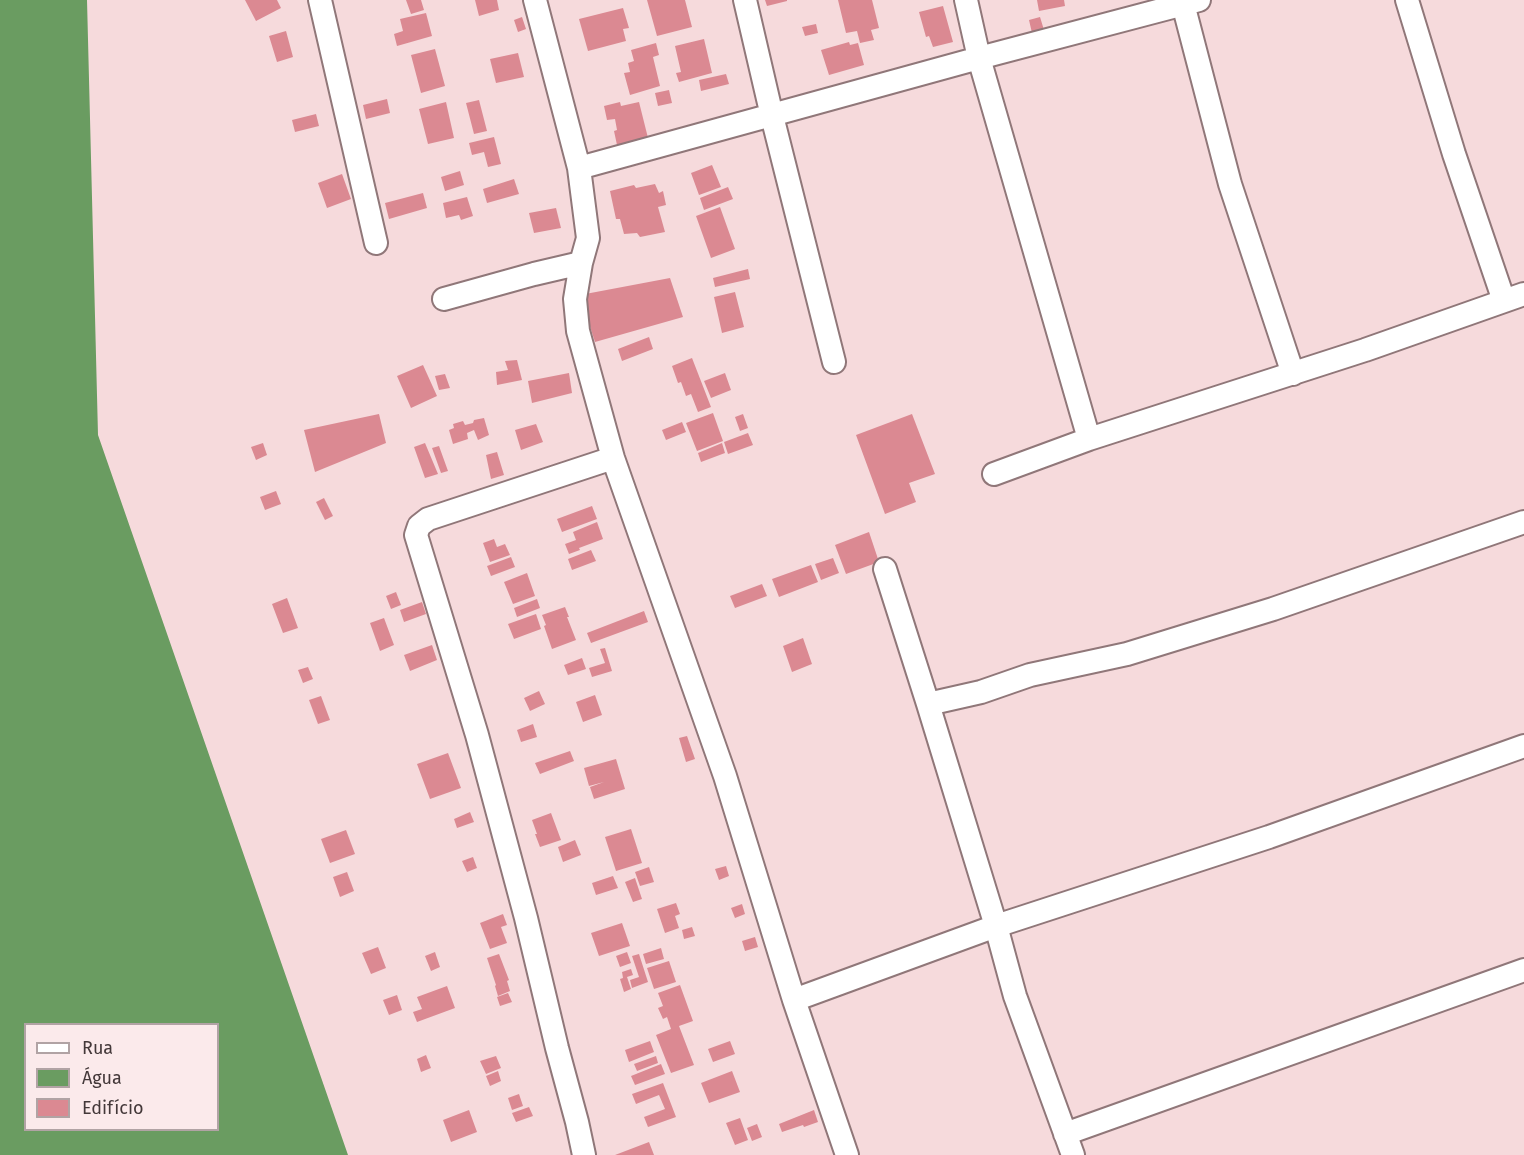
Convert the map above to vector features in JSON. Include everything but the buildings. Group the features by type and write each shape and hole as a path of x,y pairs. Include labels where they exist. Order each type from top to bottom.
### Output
{"street":[{"path":"320,0 376,243"},
{"path":"535,0 579,168 588,238 575,299 578,331 613,458 725,776 794,1000 847,1155"},
{"path":"745,0 834,362"},
{"path":"966,0 979,58 1089,440"},
{"path":"994,474 1514,298 1454,154 1407,0"},
{"path":"579,168 1188,1 1230,184 1293,374"},
{"path":"444,299 581,263"},
{"path":"584,1155 526,918 477,735 416,535 419,526 428,519 613,458"},
{"path":"928,704 981,692 1030,675 1127,654 1273,609 1524,522"},
{"path":"885,569 996,926 1015,996 1073,1155"},
{"path":"794,1000 996,926 1269,837 1524,746"},
{"path":"1065,1134 1524,970"}],"water":[{"path":"0,0 87,0 98,435 348,1155 0,1155"}]}
